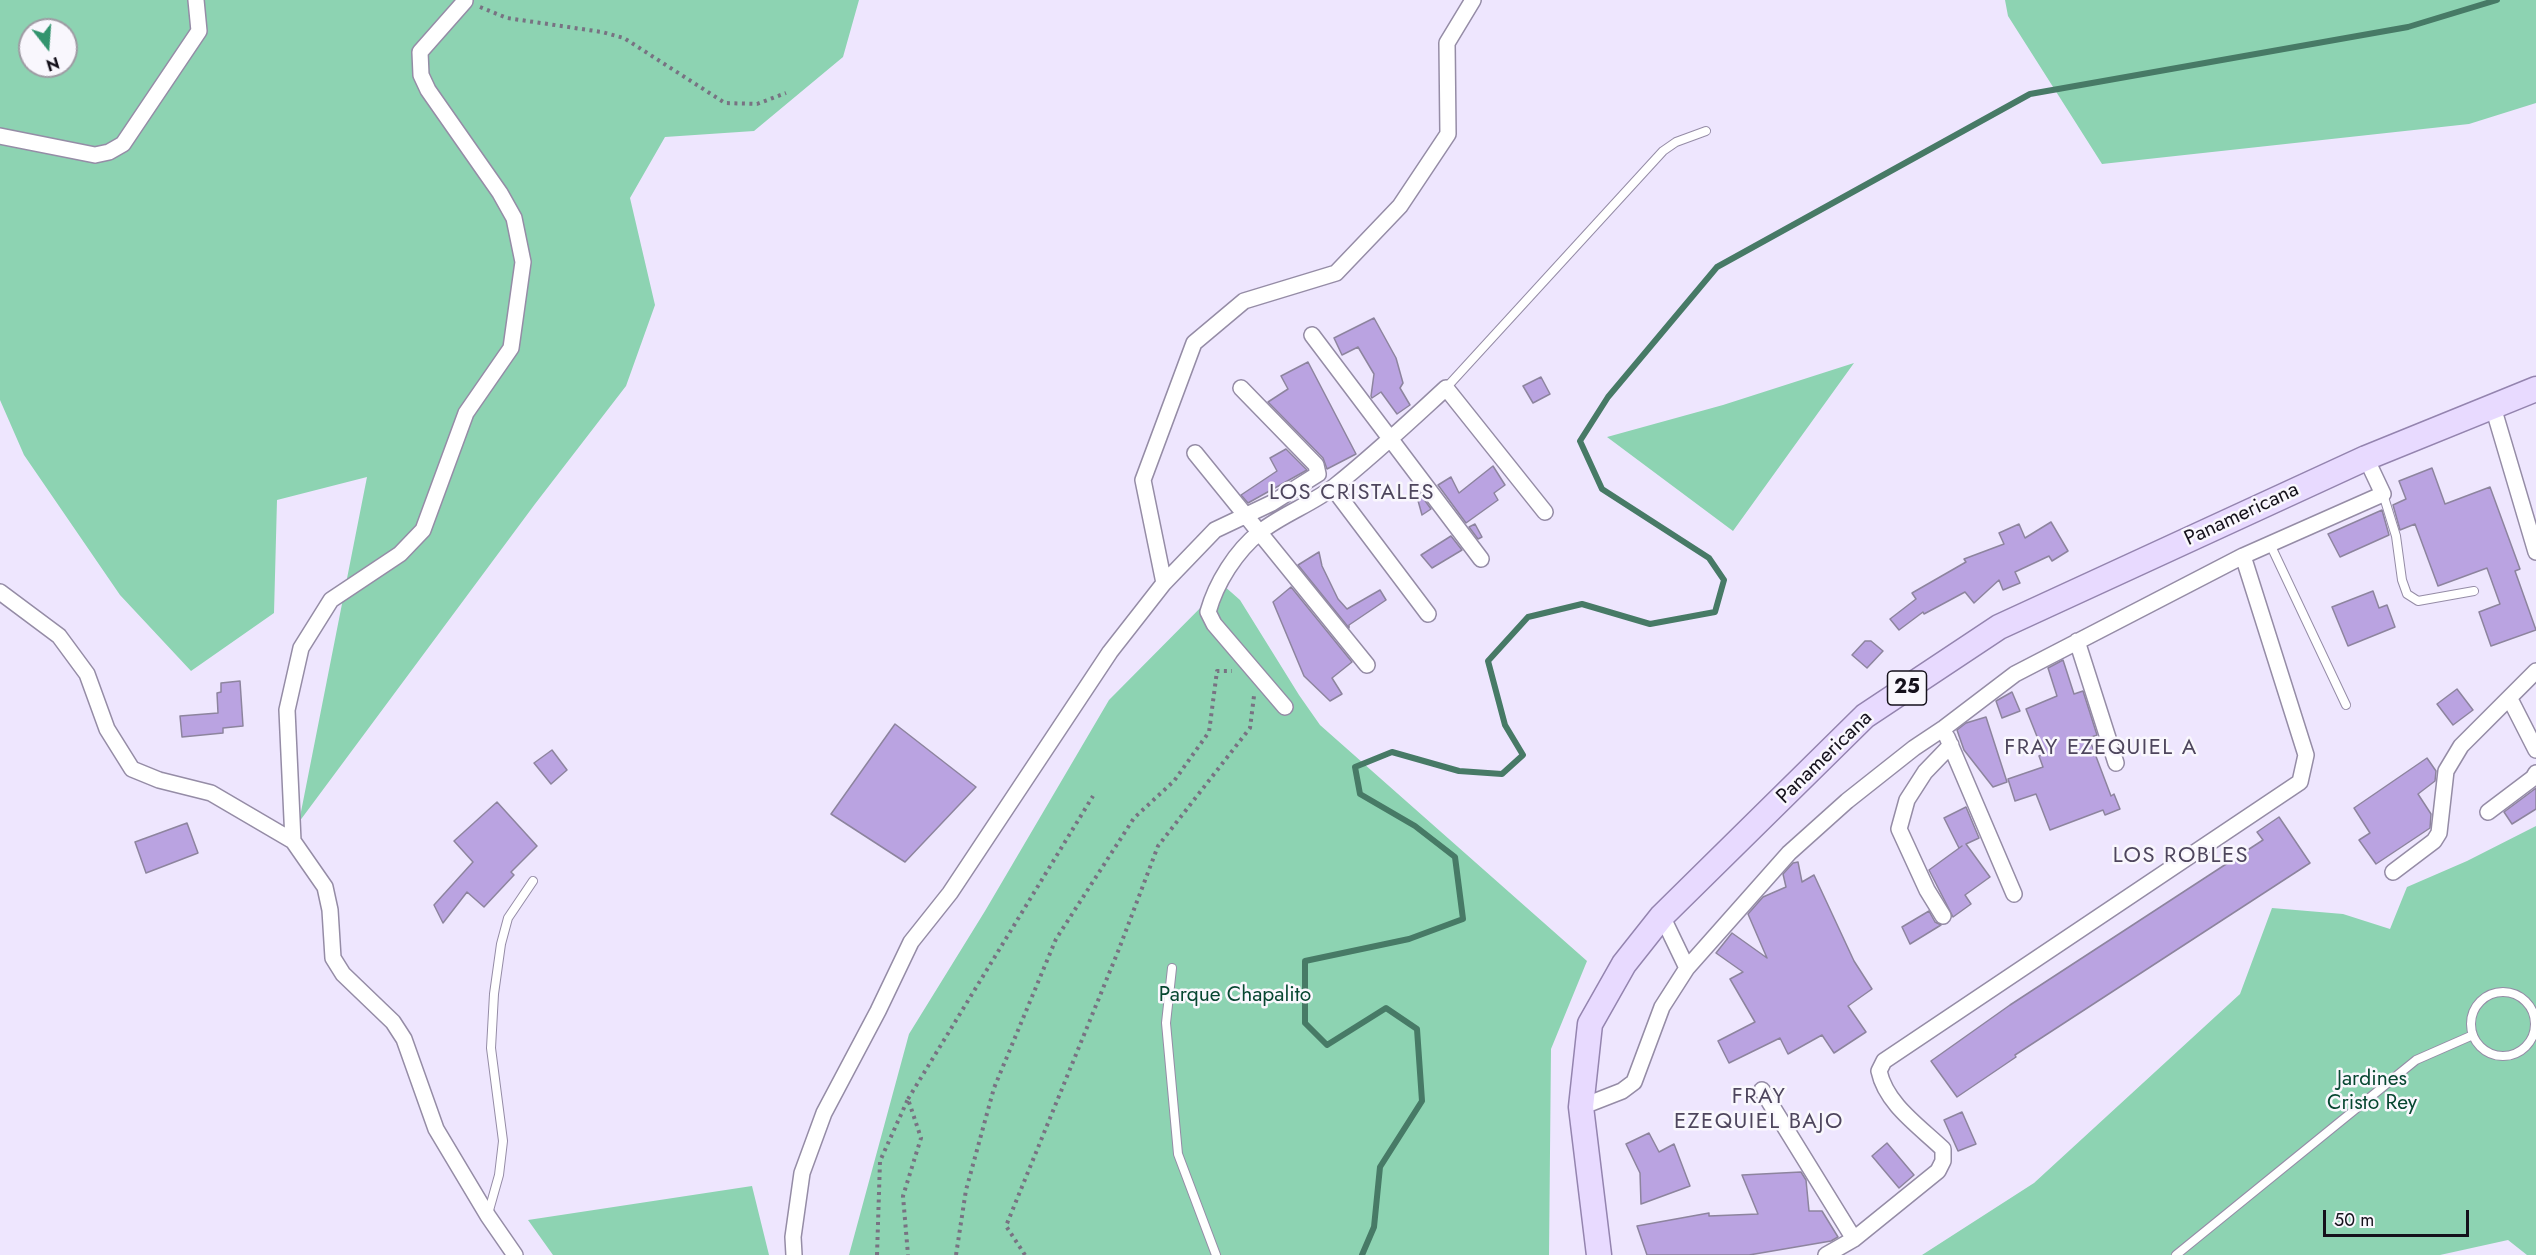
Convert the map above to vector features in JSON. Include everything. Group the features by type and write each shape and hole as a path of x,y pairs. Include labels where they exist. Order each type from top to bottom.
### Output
{"main road":[{"name":"Panamericana","path":"1599,1255 1581,1107 1590,1024 1624,964 1662,916 1865,716 1999,627 2366,458 2536,389"}],"street":[{"path":"0,136 95,155 109,152 123,144 198,31 196,0"},
{"path":"293,841 287,710 301,648 331,600 400,554 423,530 466,413 511,348 523,262 514,218 500,193 428,90 421,75 420,52 464,0"},
{"path":"1164,583 1143,480 1194,343 1244,301 1336,273 1400,206 1448,134 1447,43 1473,0"},
{"path":"1312,335 1392,438 1481,559"},
{"path":"794,1255 793,1237 802,1173 824,1113 878,1011 911,942 950,893 1110,652 1164,583 1215,530 1272,503 1317,474 1319,470 1241,388"},
{"path":"1285,707 1214,624 1208,612 1213,596 1232,562 1259,532 1333,488 1446,388 1545,512"},
{"path":"2493,407 2536,552"},
{"path":"1196,453 1367,664"},
{"path":"1581,1107 1622,1091 1634,1082 1662,1007 1686,968 1789,854 1847,801 1914,748 2015,674 2243,556 2383,494 2366,458"},
{"path":"1333,488 1428,614"},
{"path":"1826,1255 1854,1239 1938,1171 1943,1161 1943,1149 1899,1108 1882,1088 1879,1071 1884,1061 2300,782 2306,755 2243,556"},
{"path":"0,592 59,636 87,674 107,729 132,769 159,780 211,793 293,841 326,887 333,958 343,975 393,1022 404,1039 436,1129 514,1255"},
{"path":"2077,641 2116,762"},
{"path":"2393,872 2434,841 2439,833 2446,771 2461,746 2536,671"},
{"path":"2510,699 2536,750"},
{"path":"1944,728 2014,894"},
{"path":"1943,916 1927,890 1899,829 1907,800 1925,772 1951,745"},
{"path":"2488,812 2534,778 2536,773"},
{"path":"1662,916 1686,968"},
{"path":"1762,1090 1854,1239"}],"lane":[{"path":"1446,388 1663,151 1676,142 1706,131"},
{"path":"2383,494 2396,536 2402,580 2407,594 2418,601 2474,591"},
{"path":"2270,544 2346,705"},
{"path":"488,1216 499,1175 504,1141 491,1048 494,993 501,944 508,918 533,880"},
{"path":"1172,968 1166,1023 1178,1154 1216,1255"},
{"path":"2510,993 2521,997 2529,1005 2535,1018 2535,1029 2530,1042 2515,1054 2504,1057 2493,1055 2480,1048 2473,1035 2470,1025 2475,1007 2483,999 2493,994 2510,993"},
{"path":"2176,1255 2416,1060 2473,1035"}],"path":[{"path":"464,0 507,18 602,32 624,38 724,102 757,104 786,93"},
{"path":"956,1255 966,1191 994,1088 1056,939 1134,818 1174,781 1209,732 1217,671 1236,671"},
{"path":"1024,1255 1006,1226 1158,846 1250,728 1254,696 1248,688"},
{"path":"876,1255 880,1161 908,1099 1093,796"},
{"path":"908,1099 921,1138 903,1196 908,1255"}],"green space":[{"path":"0,0 859,0 843,57 754,131 665,137 630,198 655,305 626,386 535,504 299,822 367,477 277,500 274,613 191,671 120,595 24,455 0,400"},
{"path":"2005,0 2536,0 2536,103 2469,124 2102,164 2008,16"},
{"path":"1854,363 1733,531 1607,437 1723,405"},
{"name":"Parque Chapalito","path":"1223,585 1240,600 1320,725 1587,961 1551,1049 1549,1255 849,1255 909,1034 985,911 1109,700"},
{"name":"Jardines Cristo Rey","path":"2536,826 2536,1255 2527,1255 2508,1240 2440,1255 1922,1255 2034,1183 2240,994 2272,908 2343,914 2390,929 2407,887 2467,861"},
{"path":"752,1186 769,1255 553,1255 528,1220"}],"building":[{"path":"1374,318 1396,358 1403,383 1400,388 1410,405 1397,414 1381,392 1372,398 1374,374 1358,347 1342,355 1334,338"},
{"path":"1308,362 1356,454 1327,469 1323,458 1268,402 1288,389 1281,376"},
{"path":"1541,377 1550,394 1533,403 1523,386"},
{"path":"1286,449 1307,470 1248,503 1241,495 1277,471 1270,458"},
{"path":"1493,466 1505,485 1494,493 1498,500 1466,523 1438,485 1451,477 1459,493"},
{"path":"2432,468 2445,504 2490,487 2520,569 2515,571 2536,630 2491,646 2479,612 2500,604 2487,568 2438,586 2415,524 2400,530 2393,505 2406,499 2399,481"},
{"path":"1421,495 1431,509 1422,515 1417,497"},
{"path":"2382,510 2389,535 2340,557 2328,534"},
{"path":"2051,522 2068,551 2052,561 2049,556 2015,572 2020,583 2003,590 1999,580 1974,603 1965,592 1924,614 1923,612 1899,630 1890,619 1916,599 1912,593 1966,562 1964,559 2004,544 1999,533 2019,524 2025,538"},
{"path":"1475,524 1482,537 1478,539 1469,527"},
{"path":"1451,536 1462,550 1432,568 1421,555"},
{"path":"1319,552 1322,566 1338,599 1347,609 1380,590 1386,600 1349,625 1349,628 1298,565"},
{"path":"1291,587 1352,662 1332,678 1342,694 1330,701 1304,676 1273,602"},
{"path":"2373,591 2379,608 2387,605 2395,627 2348,646 2332,607"},
{"path":"1865,641 1871,641 1883,651 1867,668 1852,655"},
{"path":"2063,660 2074,694 2083,691 2097,735 2089,738 2111,796 2114,794 2120,809 2105,815 2103,810 2050,830 2036,794 2015,801 2008,779 2043,767 2039,756 2044,754 2026,709 2057,696 2048,668"},
{"path":"240,681 243,726 223,728 223,733 182,737 180,716 218,713 217,693 221,692 221,683"},
{"path":"2457,689 2473,710 2453,725 2437,704"},
{"path":"2012,692 2020,711 2002,718 1996,701"},
{"path":"1986,717 2007,782 1993,787 1964,750 1957,730 1966,723"},
{"path":"895,724 976,787 905,862 831,814"},
{"path":"552,750 567,770 551,784 534,763"},
{"path":"2427,758 2436,771 2435,781 2418,794 2431,814 2430,828 2376,864 2359,840 2370,833 2354,808"},
{"path":"2536,788 2536,809 2512,824 2504,812"},
{"path":"497,802 537,846 511,872 514,875 484,907 467,892 443,923 434,905 473,862 454,841"},
{"path":"1966,807 1979,838 1966,844 1990,877 1965,895 1971,904 1953,917 1929,870 1962,846 1959,848 1944,818"},
{"path":"2279,817 2310,863 2015,1055 2016,1057 1957,1097 1931,1061 2010,1005 2263,840 2257,832"},
{"path":"187,823 198,853 146,873 135,842"},
{"path":"1798,862 1802,882 1814,875 1854,961 1872,989 1848,1006 1866,1032 1834,1053 1822,1035 1788,1054 1780,1038 1729,1063 1718,1041 1755,1022 1730,979 1743,972 1716,953 1732,933 1767,958 1748,914 1763,897 1786,887 1783,874 1793,863"},
{"path":"1929,911 1935,922 1941,925 1910,944 1902,927"},
{"path":"1962,1112 1976,1144 1958,1151 1944,1120"},
{"path":"1649,1133 1659,1152 1674,1144 1690,1186 1641,1204 1640,1173 1626,1144"},
{"path":"1887,1143 1914,1175 1899,1188 1872,1156"},
{"path":"1801,1172 1806,1180 1809,1211 1822,1211 1838,1237 1831,1241 1749,1255 1647,1255 1637,1226 1709,1213 1709,1216 1758,1214 1742,1175"}],"waterway":[{"path":"1362,1255 1374,1227 1380,1167 1422,1101 1417,1029 1386,1008 1327,1045 1305,1023 1305,961 1409,939 1463,919 1455,857 1415,826 1360,794 1355,767 1392,752 1459,771 1502,774 1523,755 1505,725 1488,661 1528,617 1582,604 1650,624 1715,612 1724,580 1709,558 1602,489 1580,441 1608,397 1717,267 2030,94 2408,27 2497,0"}],"district":[{"name":"LOS CRISTALES","path":"1352,494"},
{"name":"FRAY EZEQUIEL A","path":"2101,749"},
{"name":"LOS ROBLES","path":"2181,857"},
{"name":"FRAY EZEQUIEL BAJO","path":"1759,1110"}]}
